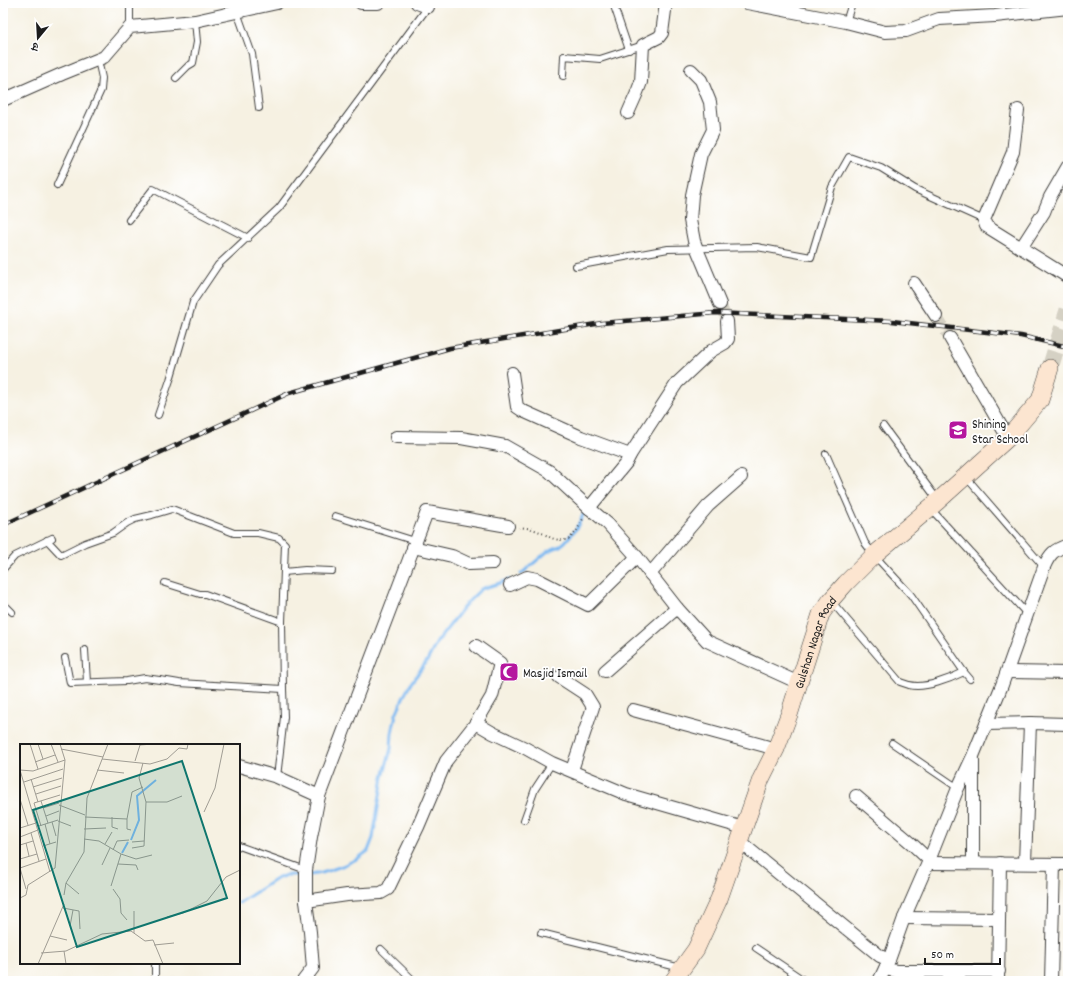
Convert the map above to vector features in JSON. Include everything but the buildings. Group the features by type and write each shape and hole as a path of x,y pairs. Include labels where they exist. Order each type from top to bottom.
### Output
{"street":[{"path":"3,100 62,74 104,58 130,26 195,21 277,3"},
{"path":"361,3 378,3"},
{"path":"628,113 641,82 643,45 659,37 662,33 666,3"},
{"path":"747,3 846,22 885,32 906,31 939,20 995,16 1068,8"},
{"path":"691,70 701,80 710,102 713,130 701,154 692,195 690,220 694,241 720,304"},
{"path":"1018,110 1013,152 984,220 986,226 1068,277"},
{"path":"1021,248 1044,212 1050,197 1068,166"},
{"path":"914,283 936,316"},
{"path":"589,508 626,463 677,383 711,351 725,343 728,339 727,321"},
{"path":"950,338 1008,438"},
{"name":"Gulshan Nagar Road","path":"678,975 696,948 719,899 761,779 776,749 790,712 821,614 846,583 874,554 934,504 1008,438 1040,400 1050,368"},
{"path":"512,372 517,407 581,437 630,455"},
{"path":"396,437 461,438 505,446 549,471 608,524 707,642 799,683"},
{"path":"650,574 708,506 741,477"},
{"path":"303,981 313,968 306,901 306,870 319,796 427,512 508,526"},
{"path":"414,544 452,556 469,564 493,563"},
{"path":"879,981 887,965 904,918 1007,672 1044,567 1049,556 1057,549 1068,546"},
{"path":"510,585 527,577 537,579 588,605 637,557"},
{"path":"605,671 677,608"},
{"path":"306,901 347,895 382,893 388,889 418,827 446,761 476,723 492,696 500,663 476,646"},
{"path":"1007,672 1068,673"},
{"path":"559,677 585,694 593,707 572,770"},
{"path":"633,710 776,749"},
{"path":"476,723 552,762 626,794 741,835 880,956 887,965 896,971 998,976 1000,863"},
{"path":"1024,863 1030,723"},
{"path":"986,724 1068,724"},
{"path":"973,756 973,863"},
{"path":"240,766 277,777 319,796"},
{"path":"856,796 911,843 928,861 1068,864"},
{"path":"1051,981 1054,864"},
{"path":"904,918 999,919"}],"lane":[{"path":"130,3 130,26"},
{"path":"614,3 629,50"},
{"path":"846,22 852,3"},
{"path":"158,415 193,302 218,265 280,208 425,4"},
{"path":"238,12 252,54 259,108"},
{"path":"176,78 193,63 197,42 195,21"},
{"path":"563,76 564,56 600,59 643,45"},
{"path":"58,185 100,90 102,78 98,60"},
{"path":"576,266 668,249 757,247 811,257 832,188 848,157 881,168 915,189 984,220"},
{"path":"129,220 153,188 248,238"},
{"path":"883,426 934,504 1027,614"},
{"path":"826,454 865,543 911,595 970,679"},
{"path":"965,476 1044,567"},
{"path":"3,569 14,556 49,539 61,555 85,543 113,533 135,519 172,509 234,533 258,533 279,538 285,544 282,622 282,689 284,718 277,777"},
{"path":"335,516 414,544"},
{"path":"284,572 305,570 332,571"},
{"path":"165,583 200,594 205,594 282,622"},
{"path":"831,600 900,682 910,685 927,685 950,679 964,672"},
{"path":"3,603 12,612"},
{"path":"85,650 87,682"},
{"path":"65,658 70,683 127,681 145,678 179,683 282,689"},
{"path":"892,743 958,788"},
{"path":"524,820 536,789 552,762"},
{"path":"240,846 306,870"},
{"path":"541,933 678,975"},
{"path":"756,948 805,981"},
{"path":"381,949 414,981"},
{"path":"155,964 155,981"}],"path":[{"path":"508,526 534,529 550,538 568,540 576,532 589,508"},
{"path":"3,977 17,981"}],"waterway":[{"path":"521,574 548,551 565,542 576,529 586,509"},
{"path":"309,875 322,873 342,866 357,859 368,851 373,838 383,777 391,749 392,733 396,714 404,696 411,683 427,661 437,642 467,603 481,589 509,580"},
{"path":"240,902 276,879 286,875 303,875"}],"tunnel":[{"path":"720,304 727,321"},
{"path":"1050,368 1068,310"},
{"path":"936,316 950,338"}],"railway":[{"path":"3,525 289,393 450,348 602,323 715,313 892,321 1021,336 1068,347"}],"place":[{"name":"Shining Star School","path":"958,430"},
{"name":"Masjid Ismail","path":"509,672"}]}
